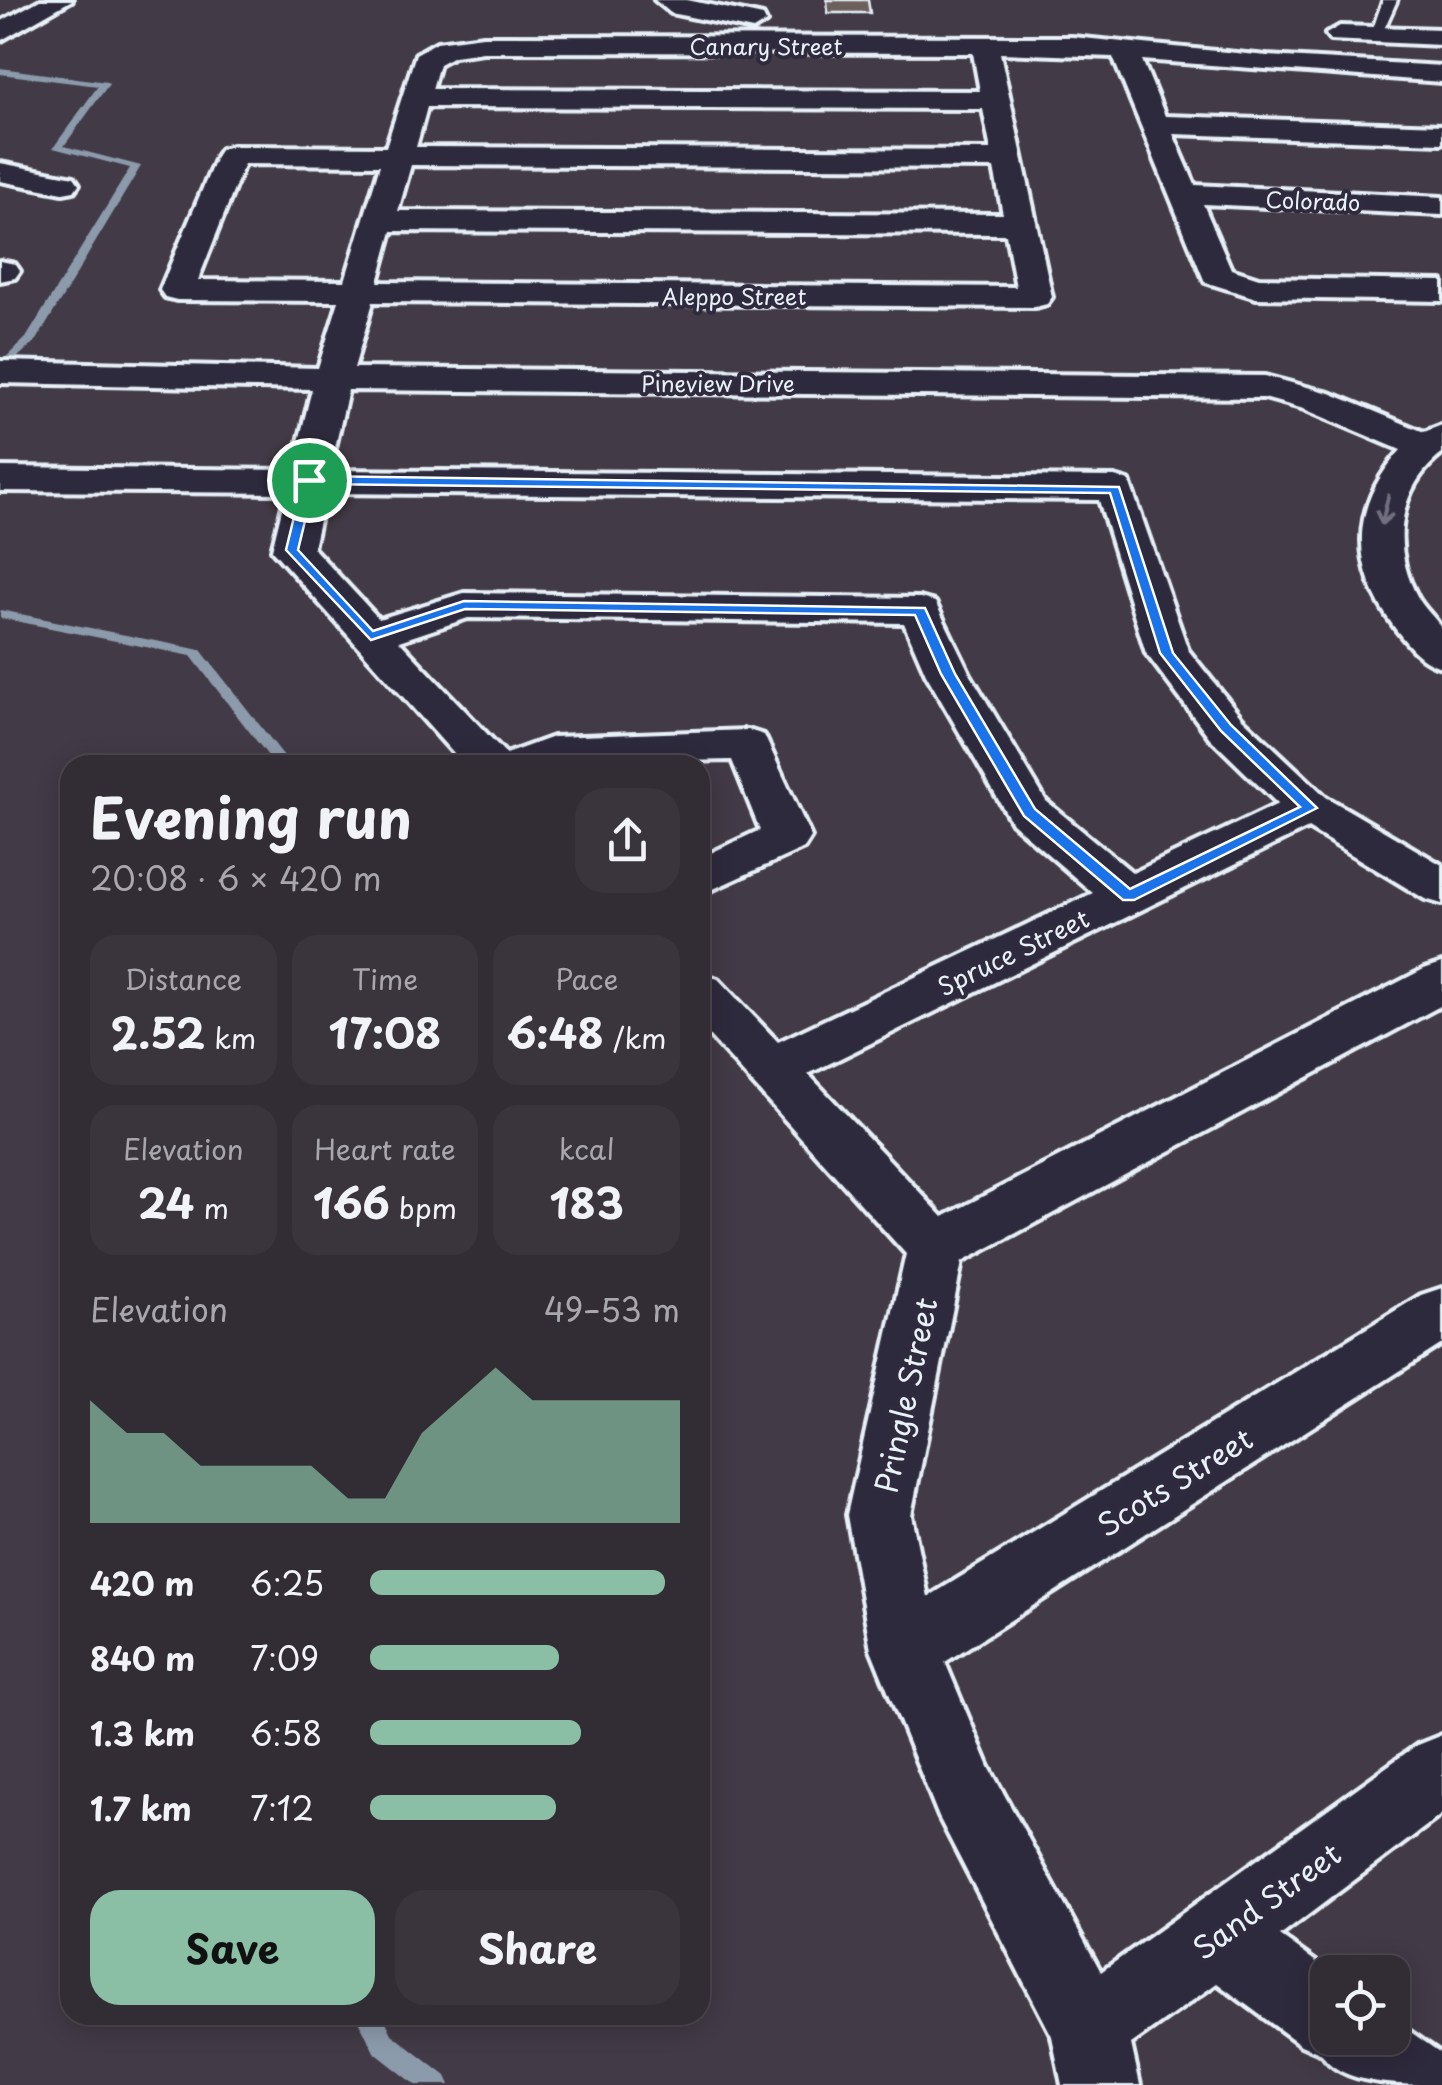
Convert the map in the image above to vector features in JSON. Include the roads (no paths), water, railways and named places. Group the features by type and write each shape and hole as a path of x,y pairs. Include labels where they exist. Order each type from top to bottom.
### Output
{"street":[{"path":"0,34 59,0"},
{"path":"668,0 736,20 821,29 1204,31"},
{"path":"1318,34 1442,37"},
{"name":"Canary Street","path":"332,379 426,60 433,53 465,45 1072,45 1442,74"},
{"name":"Aleppo Street","path":"400,155 232,155 177,290 1035,297 985,45"},
{"path":"1124,51 1217,275 1256,288 1442,291"},
{"path":"416,98 996,100"},
{"path":"1154,124 1442,134"},
{"path":"400,155 1008,159"},
{"path":"0,172 63,184"},
{"name":"Colorado","path":"1184,194 1442,206"},
{"path":"380,220 1021,224"},
{"name":"Pineview Drive","path":"17,372 332,379 1264,387 1434,441"},
{"path":"332,379 292,550 481,755"},
{"path":"1434,441 1396,476 1381,512 1382,563 1409,618 1442,654"},
{"path":"0,479 1115,489 1167,653 1226,728 1310,808 1442,887"},
{"path":"371,636 464,605 920,611 948,674 1029,812 1128,896"},
{"path":"545,755 748,744 788,838 710,873"},
{"name":"Spruce Street","path":"771,1069 1310,808"},
{"path":"710,1003 936,1248 1442,982"},
{"name":"Pringle Street","path":"936,1248 879,1515 905,1649 964,1792 1095,2056"},
{"name":"Scots Street","path":"905,1649 1442,1313"},
{"name":"Sand Street","path":"1095,2056 1218,1937 1442,1770"},
{"path":"1218,1937 1310,2005"},
{"path":"1377,2055 1418,2085"}],"lane":[{"path":"1375,35 1390,0"}],"waterway":[{"path":"0,71 104,84 58,148 136,166 31,340 0,369"},
{"path":"0,614 196,653 275,755"},
{"path":"374,2025 383,2043 437,2085"}]}
